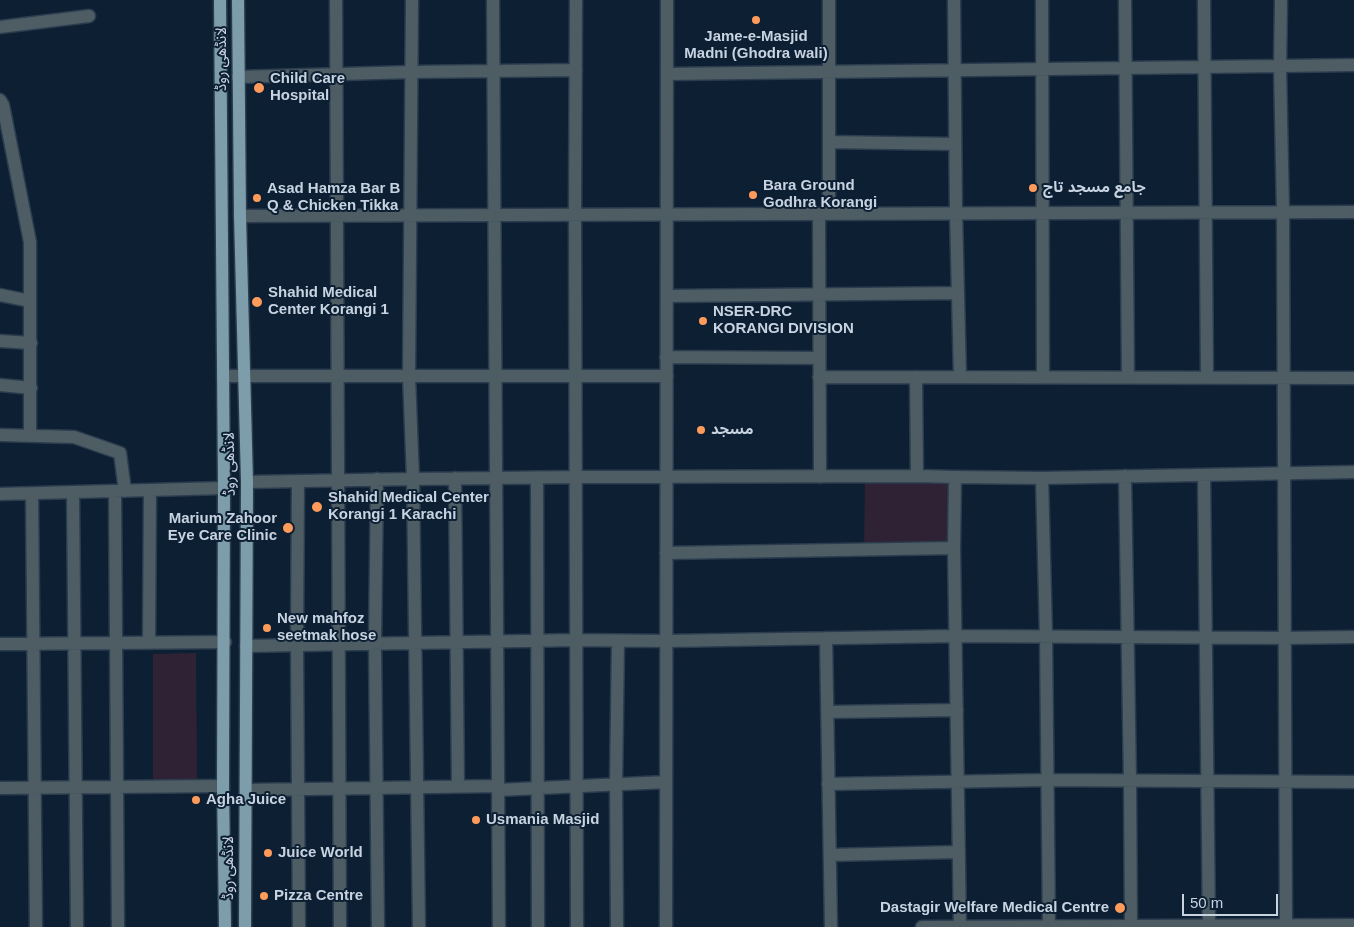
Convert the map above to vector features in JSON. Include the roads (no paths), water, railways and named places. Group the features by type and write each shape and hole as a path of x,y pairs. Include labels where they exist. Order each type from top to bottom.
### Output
{"main road":[{"name":"لانڈھی روڈ","path":"220,0 225,642 225,927"},
{"name":"لانڈھی روڈ","path":"238,0 240,216 247,482 246,927"}],"street":[{"path":"336,0 340,927"},
{"path":"412,0 409,376 413,479 419,927"},
{"path":"493,0 499,927"},
{"path":"576,0 576,927"},
{"path":"666,927 667,0"},
{"path":"820,477 819,294 829,142 829,0"},
{"path":"954,0 960,377"},
{"path":"1042,0 1043,377"},
{"path":"1125,0 1128,377"},
{"path":"1204,0 1207,378"},
{"path":"1281,0 1286,925"},
{"path":"0,26 89,16"},
{"path":"667,74 1354,65"},
{"path":"238,77 576,70"},
{"path":"0,100 4,106 30,242 30,435"},
{"path":"829,142 955,144"},
{"path":"240,216 1354,212"},
{"path":"667,296 958,293"},
{"path":"0,295 30,301"},
{"path":"0,342 31,343"},
{"path":"666,357 819,358"},
{"path":"223,376 666,376"},
{"path":"819,377 1354,378"},
{"path":"916,377 917,476"},
{"path":"0,384 31,388"},
{"path":"0,435 74,437 120,453 116,643 118,927"},
{"path":"247,482 456,478 917,476 1042,478 1354,472"},
{"path":"1204,475 1209,926"},
{"path":"1125,476 1131,926"},
{"path":"456,478 458,786"},
{"path":"537,478 538,927"},
{"path":"955,478 954,548 960,927"},
{"path":"1042,478 1046,636 1049,927"},
{"path":"377,480 375,644 378,927"},
{"path":"298,481 299,927"},
{"path":"0,494 224,488"},
{"path":"149,642 150,490"},
{"path":"73,493 77,927"},
{"path":"32,494 36,927"},
{"path":"666,553 954,548"},
{"path":"246,646 956,636 1354,637"},
{"path":"826,638 831,927"},
{"path":"618,641 616,785 618,927"},
{"path":"0,644 225,642"},
{"path":"828,712 957,710"},
{"path":"828,784 1047,780 1354,782"},
{"path":"246,790 458,786 538,788 666,782"},
{"path":"0,788 224,786"},
{"path":"830,854 959,852"},
{"path":"922,927 1354,925"}],"place":[{"name":"Jame-e-Masjid Madni (Ghodra wali)","path":"756,20"},
{"name":"Child Care Hospital","path":"259,88"},
{"name":"جامع مسجد تاج","path":"1033,188"},
{"name":"Bara Ground Godhra Korangi","path":"753,195"},
{"name":"Asad Hamza Bar B Q & Chicken Tikka","path":"257,198"},
{"name":"Shahid Medical Center Korangi 1","path":"257,302"},
{"name":"NSER-DRC KORANGI DIVISION","path":"703,321"},
{"name":"مسجد","path":"701,430"},
{"name":"Shahid Medical Center Korangi 1 Karachi","path":"317,507"},
{"name":"Marium Zahoor Eye Care Clinic","path":"288,528"},
{"name":"New mahfoz seetmak hose","path":"267,628"},
{"name":"Agha Juice","path":"196,800"},
{"name":"Usmania Masjid","path":"476,820"},
{"name":"Juice World","path":"268,853"},
{"name":"Pizza Centre","path":"264,896"},
{"name":"Dastagir Welfare Medical Centre","path":"1120,908"}]}
